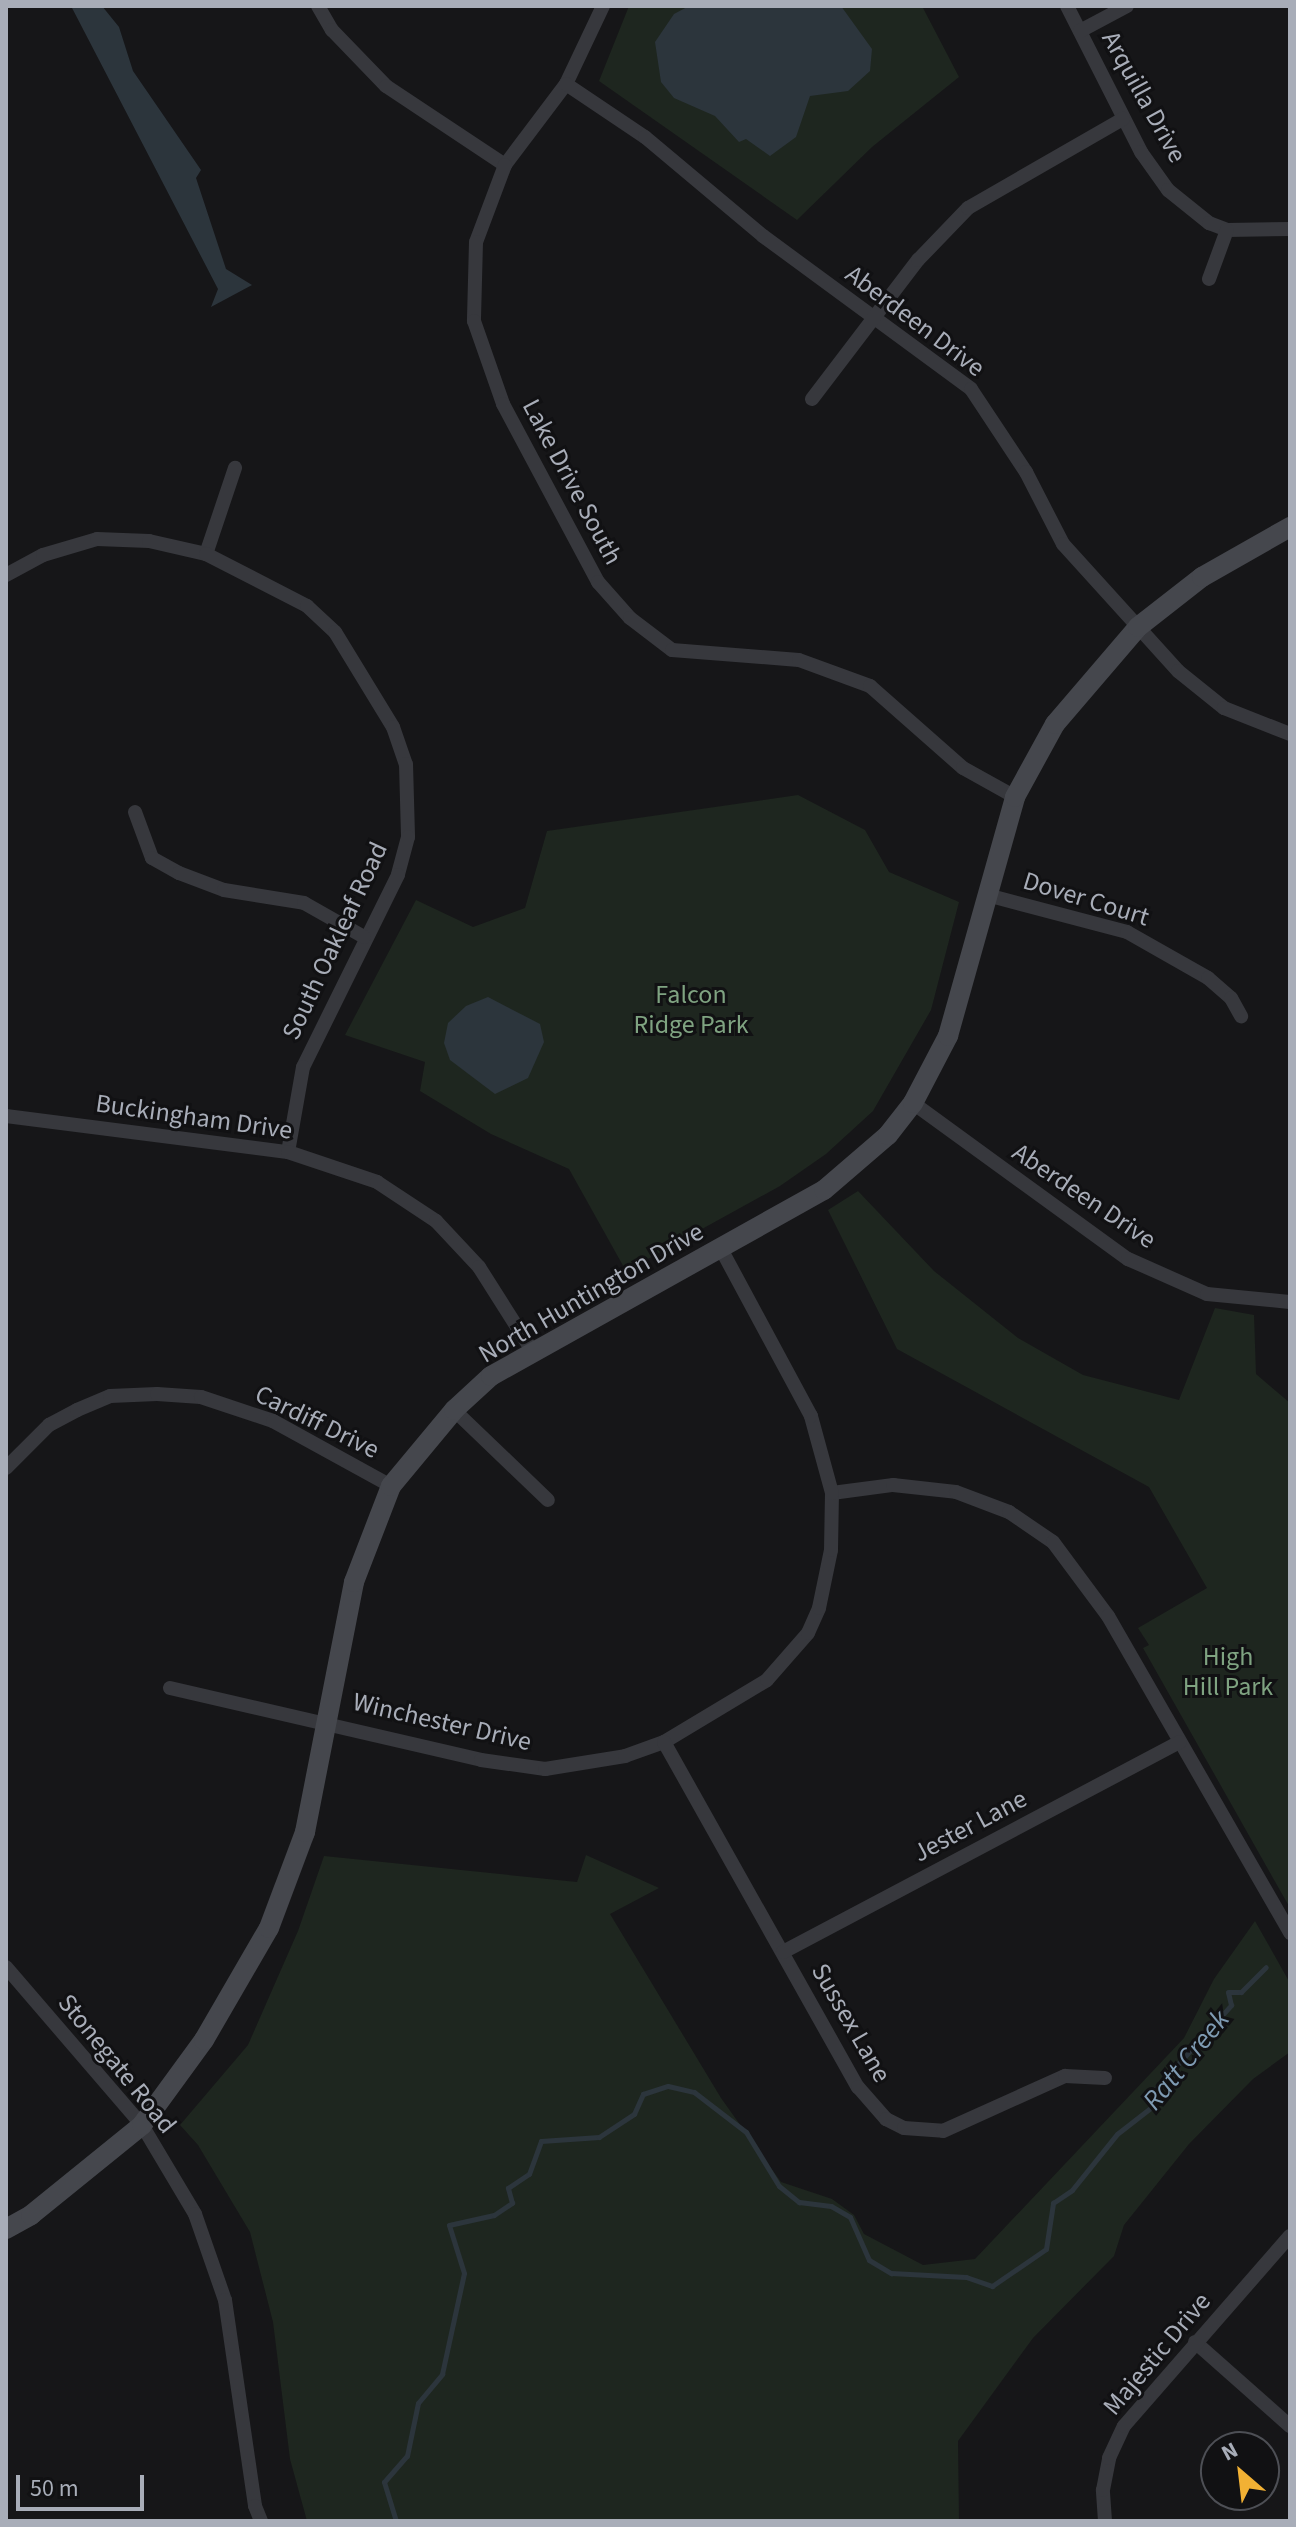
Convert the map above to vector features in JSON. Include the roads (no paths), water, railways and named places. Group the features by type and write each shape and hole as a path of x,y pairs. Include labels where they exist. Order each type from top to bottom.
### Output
{"street":[{"path":"318,6 332,30 386,86 505,165"},
{"name":"Lake Drive South","path":"603,6 566,84 505,165 476,242 474,321 503,404 598,582 630,618 672,650 799,660 870,686 963,768 1015,797"},
{"name":"Arquilla Drive","path":"1067,6 1123,119 1168,190 1209,223 1227,230"},
{"path":"1080,31 1127,6"},
{"name":"Aberdeen Drive","path":"566,84 645,137 763,236 971,389 1026,472 1063,544 1138,627 1202,693 1224,708 1290,734"},
{"path":"812,399 874,317 968,208 1123,119"},
{"path":"1209,279 1227,230 1290,229"},
{"path":"206,554 235,468"},
{"name":"North Huntington Drive","path":"6,2229 31,2215 142,2125 204,2040 269,1928 305,1832 354,1582 391,1486 454,1410 491,1376 824,1190 888,1135 913,1103 948,1036 1015,797 1071,702 1138,627 1202,577 1290,527"},
{"name":"South Oakleaf Road","path":"6,575 43,555 97,539 138,539 206,554 316,614 342,641 393,727 407,775 408,837 398,875 364,937 303,1067 288,1152"},
{"path":"135,812 152,858 179,873 224,890 304,903 364,937"},
{"name":"Dover Court","path":"987,895 1127,932 1208,978 1231,998 1241,1016"},
{"name":"Aberdeen Drive","path":"913,1103 1128,1259 1207,1294 1290,1302"},
{"name":"Buckingham Drive","path":"6,1116 288,1152 377,1182 436,1221 506,1303 533,1352"},
{"name":"Winchester Drive","path":"170,1688 329,1721 517,1767 579,1766 664,1742 767,1680 808,1633 827,1585 832,1493 811,1416 721,1249"},
{"name":"Cardiff Drive","path":"6,1468 49,1425 77,1410 110,1396 157,1394 201,1397 273,1421 391,1486"},
{"path":"454,1410 548,1500"},
{"path":"832,1493 893,1485 932,1488 982,1500 1030,1524 1053,1542 1090,1586 1290,1933"},
{"name":"Sussex Lane","path":"664,1742 871,2106 904,2128 943,2131 1065,2076 1105,2078"},
{"name":"Jester Lane","path":"783,1952 1180,1742"},
{"name":"Stonegate Road","path":"6,1967 142,2125 195,2214 225,2300 255,2506 261,2521"},
{"name":"Majestic Drive","path":"1105,2521 1107,2468 1124,2426 1290,2236"},
{"path":"1195,2342 1290,2426"}],"waterway":[{"name":"Ratt Creek","path":"396,2521 384,2482 407,2456 418,2403 442,2374 464,2273 449,2225 494,2215 512,2203 508,2188 529,2174 541,2141 599,2137 634,2114 643,2094 668,2086 694,2092 746,2132 779,2186 799,2202 831,2206 850,2217 869,2260 891,2273 966,2277 992,2286 1046,2249 1053,2203 1072,2190 1117,2134 1153,2106 1151,2094 1231,2005 1228,1992 1241,1992 1266,1967"}],"park label":[{"name":"Falcon Ridge Park","path":"691,1010"},
{"name":"High Hill Park","path":"1228,1672"}]}
